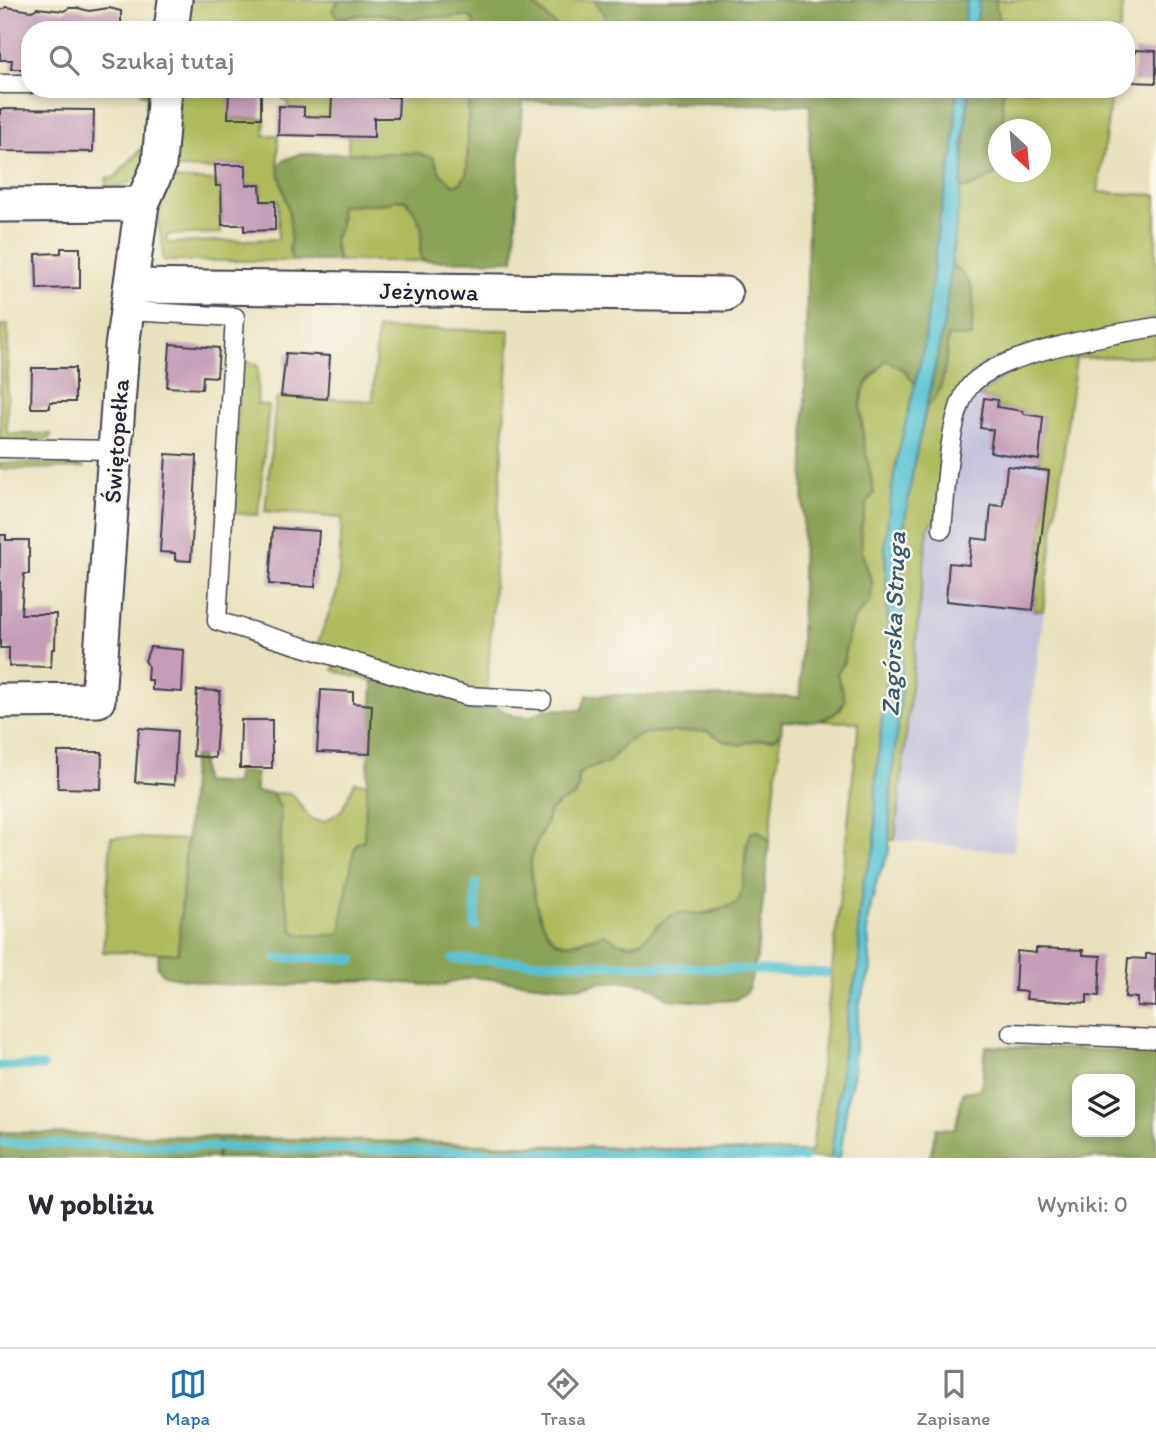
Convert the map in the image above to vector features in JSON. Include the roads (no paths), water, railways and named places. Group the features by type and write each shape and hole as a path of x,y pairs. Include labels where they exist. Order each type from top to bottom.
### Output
{"street":[{"path":"172,21 174,0"},
{"name":"Świętopełka","path":"0,701 98,700 122,347 131,298 142,204 159,165 164,98"},
{"path":"0,205 142,204"},
{"name":"Jeżynowa","path":"131,298 725,294"}],"lane":[{"path":"2,84 21,84"},
{"path":"131,298 235,317 217,621 467,695 542,700"},
{"path":"942,529 955,418 969,387 1002,363 1102,335 1156,327"},
{"path":"0,448 115,450"},
{"path":"1011,1033 1156,1039"}],"water":[{"path":"967,0 979,0 977,21 964,21"},
{"name":"Zagórska Struga","path":"957,98 968,98 963,143 964,161 944,322 914,463 901,545 904,619 901,699 891,781 889,852 877,880 867,923 871,970 860,1002 854,1074 848,1096 840,1158 831,1158 848,1009 860,962 858,920 864,879 875,848 876,780 889,651 885,545 890,500 896,463 924,348 939,222 954,149"}],"waterway":[{"path":"475,926 476,884"},
{"path":"277,958 354,959"},
{"path":"453,959 827,973"},
{"path":"0,1066 43,1066"},
{"path":"0,1143 804,1158"}]}
